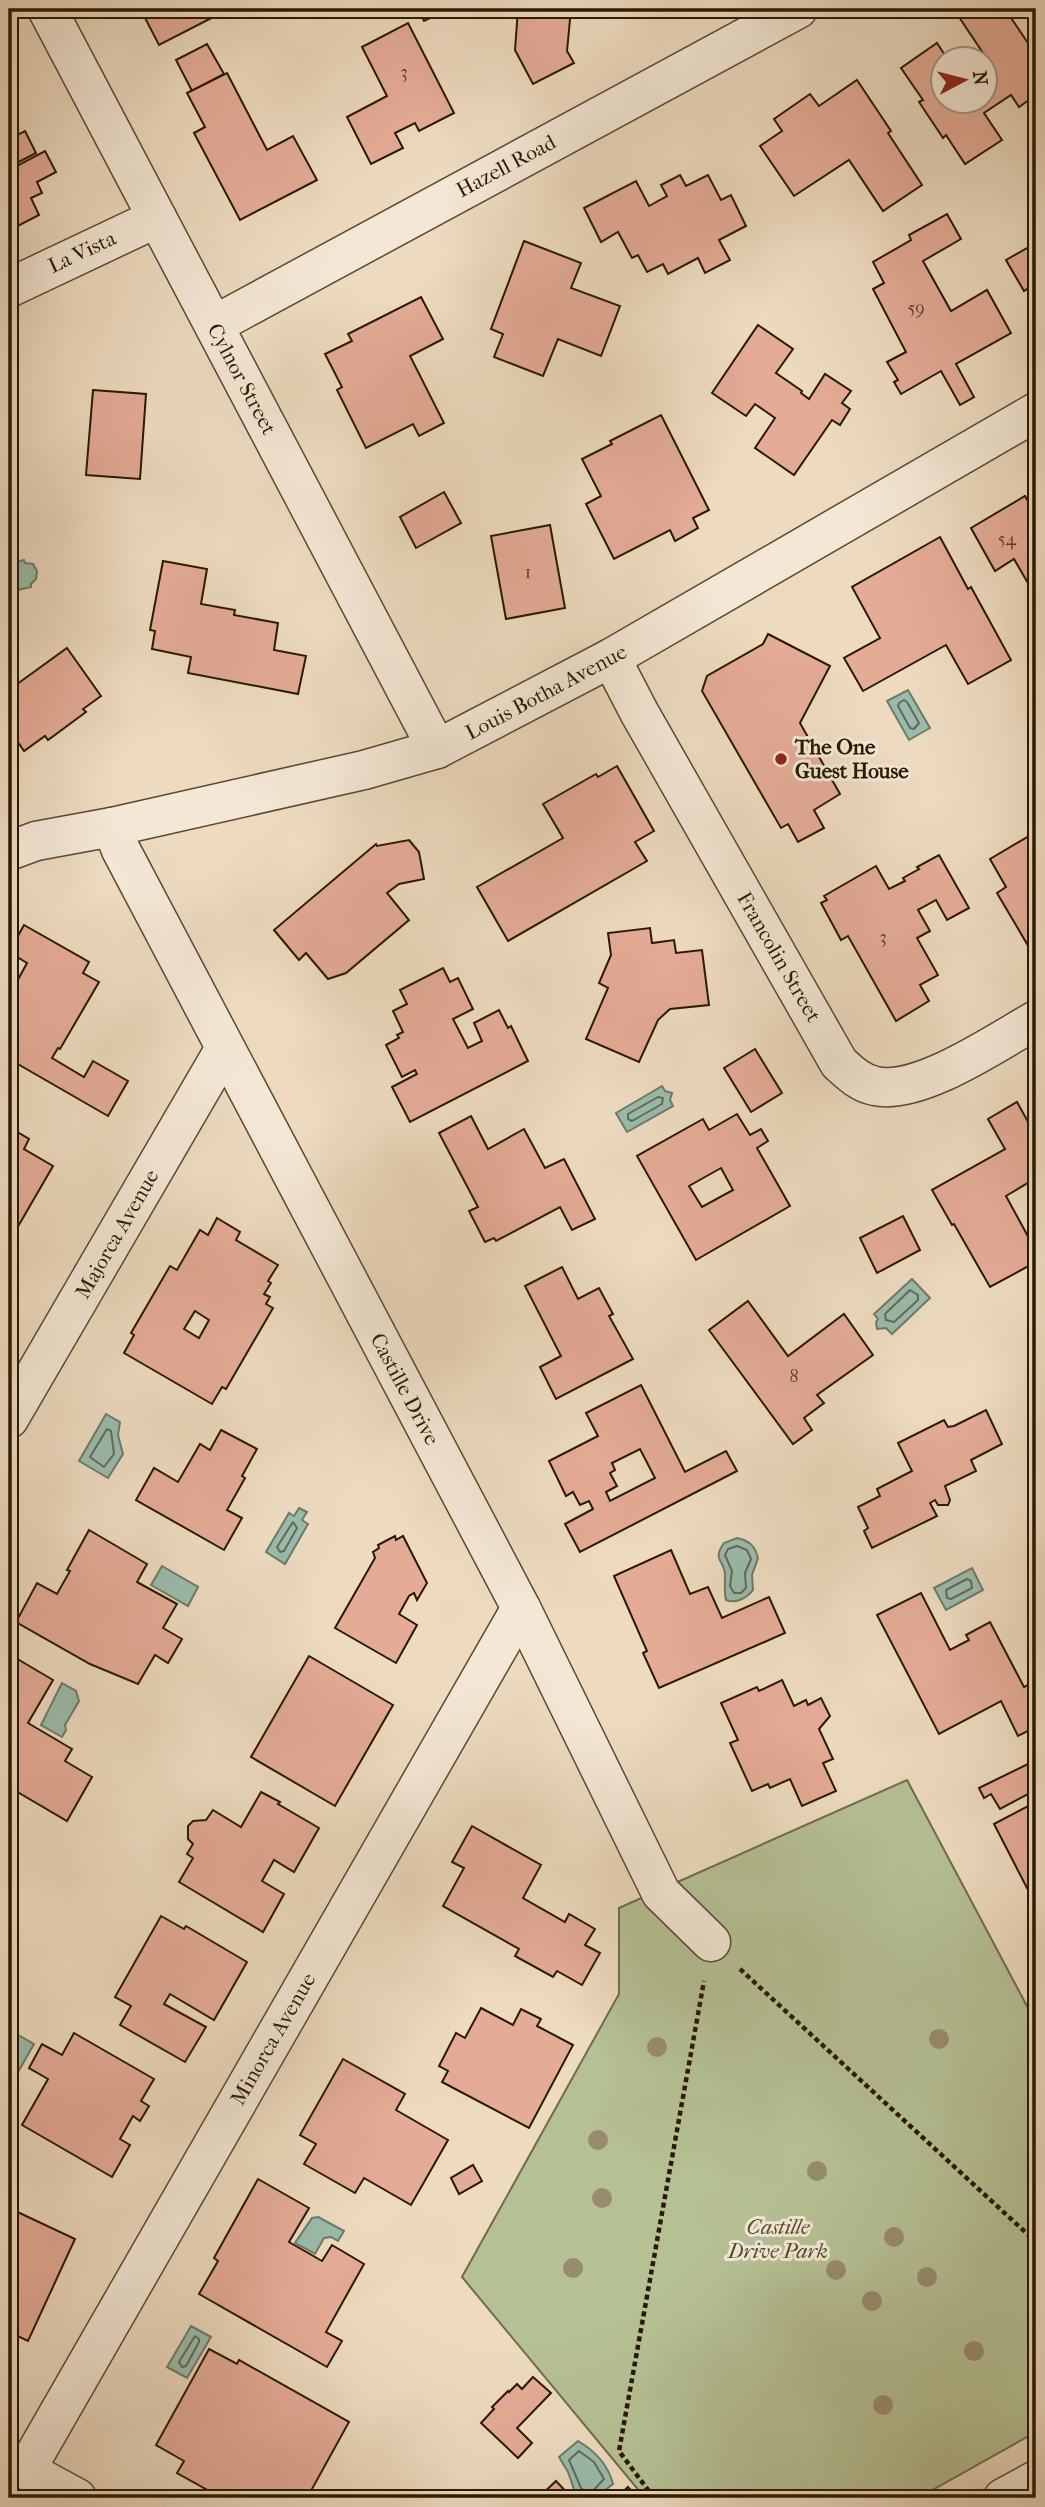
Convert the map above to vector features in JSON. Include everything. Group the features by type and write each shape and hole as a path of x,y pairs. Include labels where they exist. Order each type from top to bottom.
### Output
{"street":[{"name":"Cylnor Street","path":"47,9 437,749"},
{"name":"Hazell Road","path":"214,326 798,9"},
{"name":"La Vista","path":"9,288 157,218"},
{"name":"Louis Botha Avenue","path":"9,851 36,841 112,827 365,770 437,749 611,658 1036,412"},
{"name":"Francolin Street","path":"611,658 839,1063 859,1081 889,1088 923,1080 1036,1020"},
{"name":"Castille Drive","path":"112,827 121,850 521,1608 661,1893 711,1942"},
{"name":"Majorca Avenue","path":"9,1419 225,1048"},
{"name":"Minorca Avenue","path":"17,2465 521,1608"},
{"path":"17,2465 77,2498"},
{"path":"1003,2498 1036,2480"}],"path":[{"path":"711,1942 1036,2242"},
{"path":"654,2498 619,2451 711,1942"}],"green space":[{"name":"Castille Drive Park","path":"907,1780 1036,2023 1036,2432 918,2498 645,2498 462,2277 619,1994 619,1908"}],"water":[{"path":"24,560 25,563 33,564 37,571 36,579 31,587 9,592 9,564"},
{"path":"908,690 930,728 909,740 887,701"},
{"path":"662,1086 665,1091 672,1093 670,1100 673,1106 627,1132 616,1113"},
{"path":"912,1279 930,1298 892,1334 886,1328 877,1329 878,1319 874,1314"},
{"path":"106,1414 120,1422 118,1435 123,1454 108,1478 79,1461"},
{"path":"299,1508 307,1512 302,1520 308,1524 285,1564 266,1552 289,1513 294,1516"},
{"path":"737,1538 751,1545 758,1558 752,1575 753,1590 741,1600 730,1601 726,1600 725,1571 719,1554 724,1543"},
{"path":"162,1566 198,1587 188,1606 151,1585"},
{"path":"972,1568 983,1590 946,1610 934,1588"},
{"path":"62,1683 76,1691 79,1701 65,1725 66,1730 62,1737 41,1725"},
{"path":"13,2032 34,2044 10,2086 9,2039"},
{"path":"318,2217 344,2231 338,2241 331,2237 324,2238 315,2254 295,2243 312,2218"},
{"path":"191,2326 211,2337 187,2378 167,2367"},
{"path":"578,2441 600,2459 613,2484 595,2498 581,2498 575,2492 559,2457"}],"building":[{"path":"153,9 229,9 159,45 143,14"},
{"path":"418,9 449,9 424,21"},
{"path":"518,9 571,9 567,51 574,63 533,84 515,50"},
{"path":"1005,9 1036,55 1036,95 1019,107 1011,95 1000,102 1000,46 978,46 955,11"},
{"path":"1023,9 1036,9 1036,20 1033,22"},
{"path":"408,23 454,113 419,131 415,123 395,133 403,148 371,164 347,117 387,96 362,47"},
{"path":"207,44 224,74 192,91 176,60"},
{"path":"930,48 930,116 986,116 1002,140 965,164 946,135 943,138 919,102 923,100 901,68"},
{"path":"227,73 267,150 293,136 317,180 240,220 194,133 205,127 187,93"},
{"path":"857,80 922,185 883,211 849,160 794,196 760,146 782,131 774,119 810,94 819,106"},
{"path":"25,131 36,153 9,167 9,139"},
{"path":"45,151 56,172 37,182 42,193 31,198 39,215 14,228 9,218 9,170"},
{"path":"680,175 686,186 708,175 721,200 731,195 746,226 719,240 730,260 705,273 698,258 668,274 663,264 647,272 638,255 632,258 618,232 601,242 584,208 636,181 649,206 667,196 661,185"},
{"path":"947,214 961,239 923,261 951,311 987,290 1011,333 956,364 974,397 960,405 941,371 901,394 894,382 898,380 887,362 906,352 873,289 884,283 873,262 911,240 909,235"},
{"path":"524,241 581,263 571,288 620,306 601,356 558,339 543,376 494,357 503,334 491,329"},
{"path":"1036,243 1036,298 1033,300 1027,289 1024,291 1006,260"},
{"path":"421,297 443,339 410,356 444,423 419,436 413,424 366,448 337,390 342,387 325,354 352,341 348,334"},
{"path":"758,325 793,349 776,373 809,399 825,374 851,391 842,403 850,409 840,425 832,420 794,475 755,448 775,418 755,404 746,416 712,393"},
{"path":"93,390 146,394 140,479 86,475"},
{"path":"661,415 709,510 693,518 698,528 675,541 670,530 614,559 586,504 601,496 582,459 612,444 610,441"},
{"path":"444,492 461,523 416,548 400,517"},
{"path":"1025,496 1036,515 1036,597 1014,559 995,571 971,528"},
{"path":"550,525 565,608 506,619 491,536"},
{"path":"940,537 1011,660 968,684 946,645 863,691 844,658 880,638 852,587"},
{"path":"163,561 207,569 201,604 235,610 234,615 278,623 274,650 306,656 298,694 188,673 191,657 152,649 155,631 150,630"},
{"name":"The One Guest House","path":"768,634 830,666 800,723 840,794 814,810 824,828 798,842 788,824 781,828 702,691 707,676 763,644"},
{"path":"67,648 101,696 83,709 86,712 48,740 45,736 24,751 9,729 9,690"},
{"path":"617,766 654,831 635,842 647,861 508,941 477,887 563,838 543,804 596,774 598,777"},
{"path":"1036,821 1036,945 1030,949 997,893 1006,887 990,859 1034,833 1030,824"},
{"path":"409,840 419,852 424,879 399,884 387,893 409,920 346,973 328,979 306,953 299,960 274,930 376,844 377,846"},
{"path":"939,855 969,908 947,920 936,900 918,910 930,931 917,938 938,975 920,985 929,1001 896,1021 848,936 841,940 821,903 827,900 824,896 876,866 889,889 905,881 903,878 919,869 917,867"},
{"path":"24,925 89,962 83,973 99,982 52,1058 84,1077 93,1061 128,1081 108,1116 9,1059 9,1041 18,1025 9,1020 9,996 27,963 9,952"},
{"path":"650,928 652,943 674,940 676,953 702,950 709,1005 670,1009 658,1020 639,1062 586,1039 608,988 599,983 611,955 608,933"},
{"path":"443,968 450,982 458,978 473,1009 453,1019 468,1048 482,1041 474,1023 499,1010 508,1028 511,1026 528,1061 410,1122 392,1087 417,1074 415,1070 402,1077 386,1045 399,1038 397,1035 403,1032 393,1011 407,1004 400,990"},
{"path":"755,1049 782,1093 751,1112 724,1068"},
{"path":"1017,1102 1036,1136 1036,1178 1006,1196 1036,1251 1036,1262 990,1287 932,1190 1005,1149 988,1119"},
{"path":"737,1114 750,1135 761,1129 768,1141 757,1148 790,1206 696,1260 637,1156 703,1119 709,1130","holes":["721,1168 733,1190 702,1207 689,1186"]},
{"path":"471,1116 488,1149 524,1129 545,1168 564,1159 595,1219 572,1230 560,1207 496,1241 494,1238 485,1242 469,1211 478,1207 439,1133"},
{"path":"9,1127 29,1139 24,1149 53,1166 9,1242"},
{"path":"903,1216 920,1250 877,1273 860,1238"},
{"path":"217,1218 240,1232 236,1240 278,1265 264,1294 270,1297 266,1304 273,1308 226,1389 222,1387 212,1404 124,1353 134,1335 131,1333 170,1266 177,1270 200,1230 208,1235","holes":["195,1311 209,1320 199,1338 184,1329"]},
{"path":"562,1267 578,1299 599,1288 613,1314 609,1316 633,1359 556,1399 540,1367 561,1356 525,1286"},
{"path":"748,1301 788,1356 844,1314 873,1355 817,1395 824,1403 804,1418 812,1430 793,1444 709,1330"},
{"path":"641,1385 685,1472 726,1451 737,1471 580,1552 565,1524 593,1509 589,1501 580,1505 573,1492 566,1496 549,1461 598,1436 586,1413","holes":["640,1449 655,1478 610,1501 606,1492 617,1486 610,1473 615,1470 612,1463"]},
{"path":"986,1410 1002,1444 971,1460 976,1471 945,1486 950,1500 948,1505 938,1505 935,1500 930,1503 937,1516 872,1548 864,1531 868,1528 858,1507 880,1496 877,1489 912,1471 898,1443 944,1420 948,1427 954,1426"},
{"path":"221,1430 257,1449 227,1510 242,1518 224,1550 136,1500 154,1468 178,1482 200,1444 210,1450"},
{"path":"89,1530 147,1564 137,1582 177,1604 163,1628 182,1639 168,1663 155,1655 138,1684 90,1664 16,1622 37,1583 57,1594"},
{"path":"395,1536 396,1540 403,1536 427,1583 417,1600 414,1593 409,1596 399,1614 417,1625 396,1663 335,1628 375,1558 373,1552 379,1548 378,1545"},
{"path":"671,1550 690,1594 708,1587 722,1618 769,1597 785,1633 659,1688 643,1653 647,1651 614,1576"},
{"path":"921,1593 950,1650 969,1640 966,1635 990,1622 1024,1687 1036,1680 1036,1727 1018,1736 1001,1701 939,1734 877,1615"},
{"path":"9,1654 53,1680 28,1723 72,1749 65,1761 92,1777 67,1821 9,1787"},
{"path":"309,1656 393,1705 335,1806 251,1757"},
{"path":"782,1680 794,1706 806,1700 808,1705 821,1698 830,1716 819,1729 833,1759 823,1763 836,1791 802,1806 790,1779 770,1788 768,1784 752,1791 730,1743 738,1740 721,1703 757,1687 759,1691"},
{"path":"1036,1760 1036,1792 1000,1809 991,1794 984,1798 979,1788"},
{"path":"261,1792 319,1828 294,1872 274,1860 262,1881 284,1894 263,1932 179,1882 193,1858 187,1854 193,1844 188,1839 188,1826 193,1821 206,1820 213,1810 241,1827"},
{"path":"1036,1802 1036,1883 1027,1888 994,1824"},
{"path":"9,1818 17,1823 9,1839"},
{"path":"472,1826 541,1865 523,1898 565,1922 569,1914 595,1929 585,1945 600,1953 582,1985 557,1971 553,1977 515,1956 519,1949 443,1906 464,1868 452,1862"},
{"path":"161,1916 184,1929 186,1926 247,1962 214,2020 170,1994 164,2004 206,2027 185,2062 120,2025 131,2006 115,1997"},
{"path":"481,2008 513,2025 521,2009 541,2019 537,2026 573,2045 529,2128 442,2082 448,2071 439,2066 456,2033 465,2038"},
{"path":"74,2033 154,2079 141,2101 149,2106 140,2121 133,2116 120,2139 130,2145 112,2177 22,2125 48,2079 29,2068 42,2044 62,2055"},
{"path":"343,2059 405,2094 396,2110 448,2140 411,2205 364,2178 355,2193 304,2164 316,2144 300,2135"},
{"path":"473,2165 482,2181 459,2194 451,2178"},
{"path":"258,2179 309,2208 289,2242 322,2261 332,2245 364,2264 326,2332 342,2341 327,2367 199,2294 218,2261 214,2258"},
{"path":"9,2208 75,2239 28,2341 9,2332"},
{"path":"209,2349 237,2364 239,2360 349,2422 307,2498 222,2498 177,2473 184,2461 156,2445"},
{"path":"533,2377 551,2393 517,2428 532,2443 518,2458 481,2423 508,2391 517,2384 522,2389"},
{"path":"556,2481 570,2496 573,2494 577,2498 538,2498"},
{"path":"628,2487 638,2498 616,2498"}],"place":[{"name":"The One Guest House","path":"781,759"}]}
